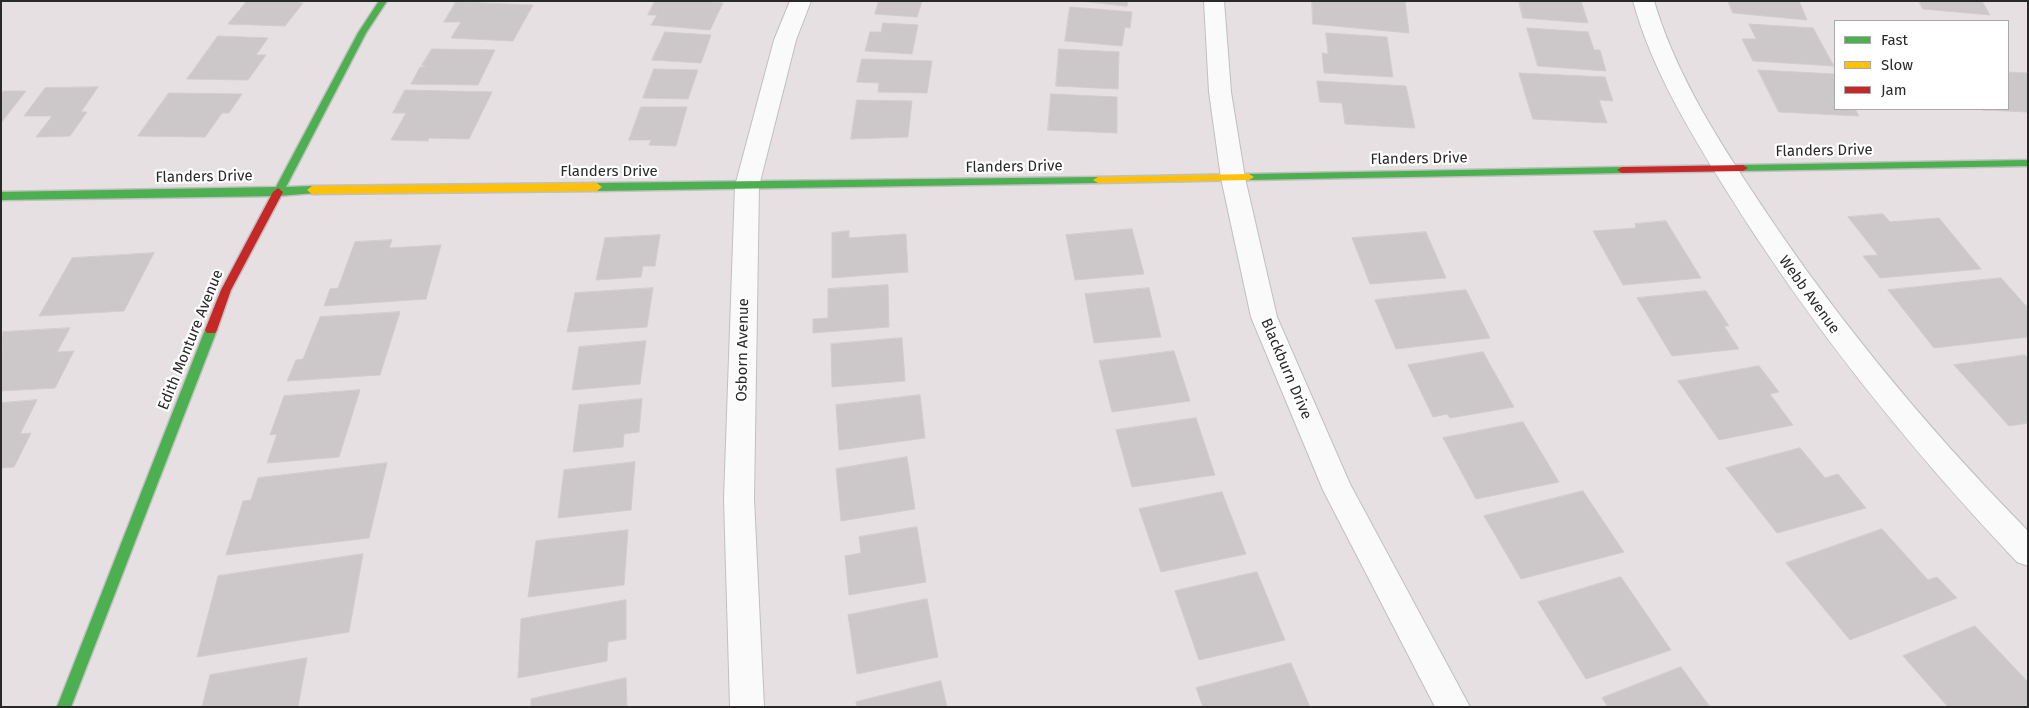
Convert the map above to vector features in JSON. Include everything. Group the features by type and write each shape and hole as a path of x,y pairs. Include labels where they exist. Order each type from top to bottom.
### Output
{"street":[{"name":"Edith Monture Avenue","path":"64,707 226,290 277,190 362,33 383,1"},
{"name":"Osborn Avenue","path":"747,707 739,499 747,186 785,40 801,1"},
{"name":"Blackburn Drive","path":"1214,1 1220,92 1233,178 1264,317 1338,490 1452,707"},
{"name":"Webb Avenue","path":"1643,1 1677,90 1768,240 1874,382 1936,456 2028,552"},
{"name":"Flanders Drive","path":"1,196 277,190 747,186 2028,163"}],"building":[{"path":"301,1 299,3 303,3 285,26 228,24 246,2"},
{"path":"655,1 723,3 710,30 651,25 657,15 648,15"},
{"path":"879,1 922,1 917,17 875,14"},
{"path":"1080,1 1128,1 1127,6"},
{"path":"1312,1 1405,1 1409,33 1313,24"},
{"path":"1519,1 1581,1 1588,23 1523,18"},
{"path":"1728,1 1799,1 1807,20 1733,13"},
{"path":"1919,1 1982,1 1990,15 1923,9"},
{"path":"456,2 533,5 513,41 451,38 461,22 444,22"},
{"path":"1070,7 1132,12 1130,28 1125,27 1122,46 1065,41"},
{"path":"883,23 918,25 912,54 865,51 870,32 881,32"},
{"path":"1749,24 1813,28 1834,66 1753,61 1742,39 1756,39"},
{"path":"1527,28 1588,32 1594,50 1600,50 1606,71 1538,66"},
{"path":"665,32 711,35 701,63 652,60"},
{"path":"1326,33 1387,37 1393,77 1324,73 1322,53 1328,54"},
{"path":"218,36 268,38 256,55 266,55 248,80 187,79"},
{"path":"432,49 495,50 478,85 411,84 420,67 426,67 422,65"},
{"path":"1059,49 1119,52 1118,89 1056,86"},
{"path":"862,59 932,61 927,93 878,92 879,83 857,82"},
{"path":"654,69 698,70 688,99 643,98"},
{"path":"1758,70 1834,74 1834,110 1856,110 1859,116 1779,112"},
{"path":"2009,72 2028,73 2028,112 1983,110 2009,110"},
{"path":"1519,73 1605,77 1613,101 1599,100 1607,123 1533,119"},
{"path":"1317,81 1406,86 1415,128 1345,124 1342,103 1320,102"},
{"path":"98,87 81,112 87,112 70,136 36,137 52,116 24,116 45,88"},
{"path":"405,90 492,92 469,139 429,138 428,141 391,140 406,113 393,113"},
{"path":"4,91 26,91 1,123 1,95"},
{"path":"169,93 242,94 229,113 222,113 205,137 138,136"},
{"path":"1051,94 1117,97 1117,133 1048,130"},
{"path":"857,100 912,101 908,137 851,139"},
{"path":"641,107 687,107 676,146 649,145 651,140 629,140"},
{"path":"1883,214 1890,222 1939,218 1981,269 1880,278 1863,256 1878,255 1848,217"},
{"path":"1666,221 1701,278 1623,285 1593,231 1636,228 1635,224"},
{"path":"1132,229 1144,274 1075,280 1066,235"},
{"path":"849,231 849,238 906,234 908,272 832,278 832,233"},
{"path":"1426,232 1446,278 1370,284 1352,238"},
{"path":"660,235 655,266 643,266 641,277 596,280 605,238"},
{"path":"392,240 389,248 441,245 426,299 324,306 330,289 338,288 355,242"},
{"path":"154,253 124,311 39,316 72,258"},
{"path":"2001,278 2028,308 2028,337 1934,348 1888,290"},
{"path":"888,285 889,327 813,333 813,319 828,318 828,289"},
{"path":"653,288 647,327 567,332 575,293"},
{"path":"1149,288 1161,337 1094,343 1085,294"},
{"path":"1466,290 1490,338 1396,349 1375,300"},
{"path":"1706,291 1729,326 1724,326 1739,349 1672,356 1637,298"},
{"path":"400,312 380,375 287,381 296,360 303,359 320,317"},
{"path":"70,328 57,352 74,351 55,388 1,391 3,332"},
{"path":"902,338 905,381 832,387 831,344"},
{"path":"646,341 640,384 572,390 579,347"},
{"path":"1174,351 1190,401 1112,412 1099,361"},
{"path":"1483,352 1514,407 1450,418 1447,414 1433,417 1408,365"},
{"path":"2025,355 2028,358 2028,423 2009,426 1954,365"},
{"path":"1759,366 1779,392 1770,394 1793,425 1719,440 1678,381"},
{"path":"360,390 339,457 267,463 277,434 270,435 284,396"},
{"path":"920,395 925,438 839,450 836,405"},
{"path":"642,399 639,432 624,434 623,447 573,452 579,405"},
{"path":"37,400 20,434 31,433 14,467 1,468 1,403"},
{"path":"1196,418 1215,475 1132,487 1116,430"},
{"path":"1523,422 1559,482 1476,499 1443,438"},
{"path":"1800,448 1825,478 1838,474 1866,508 1777,533 1726,468"},
{"path":"907,457 915,509 841,521 836,469"},
{"path":"635,462 631,510 558,518 564,470"},
{"path":"387,463 369,538 226,555 243,501 251,500 258,478"},
{"path":"1583,491 1624,552 1521,579 1484,516"},
{"path":"1222,492 1246,554 1161,572 1139,509"},
{"path":"917,527 926,582 849,595 845,556 861,553 859,537"},
{"path":"1882,529 1928,580 1937,577 1957,598 1850,640 1786,563"},
{"path":"628,530 624,585 528,597 536,541"},
{"path":"363,554 349,632 197,657 218,576"},
{"path":"1257,572 1285,640 1199,660 1175,591"},
{"path":"1621,577 1671,650 1586,679 1538,602"},
{"path":"927,599 938,657 857,674 848,615"},
{"path":"626,600 626,639 608,642 607,661 518,678 521,619"},
{"path":"1975,626 2028,682 2028,707 1948,707 1903,656"},
{"path":"307,658 298,707 202,707 210,675"},
{"path":"1291,663 1310,707 1203,707 1196,688"},
{"path":"1681,667 1710,707 1608,707 1602,698"},
{"path":"626,678 627,707 531,707 531,699"},
{"path":"941,681 947,707 857,707 856,702"}],"traffic: fast":[{"path":"278,192 362,33 383,1"},
{"path":"1743,168 2028,163"},
{"path":"1249,177 1622,170"},
{"path":"597,187 1098,180"},
{"path":"1,196 312,190"},
{"path":"64,707 211,330"}],"traffic: slow":[{"path":"1098,180 1249,177"},
{"path":"312,190 597,187"}],"traffic: jam":[{"path":"1622,170 1743,168"},
{"path":"211,330 226,290 278,192"}]}
